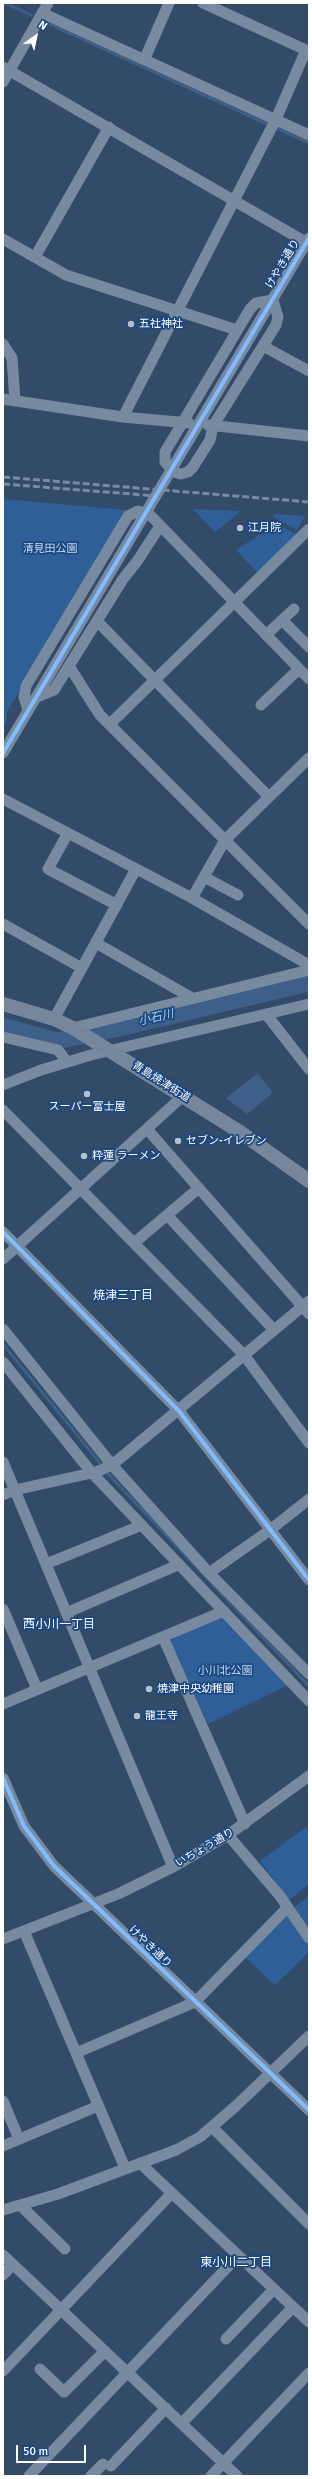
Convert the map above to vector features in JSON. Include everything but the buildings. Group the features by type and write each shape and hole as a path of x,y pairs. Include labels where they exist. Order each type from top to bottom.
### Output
{"main road":[{"name":"青島焼津街道","path":"3,1004 54,1019 98,1042 183,1096 309,1181"}],"street":[{"path":"145,58 169,3"},
{"path":"123,417 274,124 306,50 203,3"},
{"path":"3,82 6,69 45,8 274,124 309,135"},
{"path":"6,69 308,242"},
{"path":"35,257 109,127"},
{"path":"3,239 66,276 238,330"},
{"name":"けやき通り","path":"35,698 308,242"},
{"path":"273,300 278,322 213,426 210,440 193,467 188,472 181,474 168,468 164,458 238,330 253,305 273,300"},
{"path":"3,344 12,358 15,401"},
{"path":"263,346 309,371"},
{"path":"3,399 123,417 309,436"},
{"path":"28,710 24,697 26,686 128,516 132,512 144,512 160,526 309,679"},
{"path":"3,753 35,698 54,690 97,621 160,526"},
{"path":"110,724 309,528"},
{"path":"266,635 294,609"},
{"path":"282,620 309,647"},
{"path":"97,621 269,797"},
{"path":"69,666 88,699 110,724 223,842 309,924"},
{"path":"261,705 299,669"},
{"path":"192,898 223,842 309,758"},
{"path":"3,799 192,898 309,965"},
{"path":"68,833 48,869 117,905"},
{"path":"54,1019 136,869"},
{"path":"204,877 238,895"},
{"path":"3,924 82,968"},
{"path":"96,943 192,998"},
{"path":"73,1028 309,970"},
{"path":"3,1085 67,1062 309,1004"},
{"path":"266,1014 309,1069"},
{"path":"3,1037 58,1050 67,1062"},
{"path":"3,1259 183,1096"},
{"path":"3,1110 244,1356 309,1443"},
{"path":"3,1495 15,1490 94,1472 110,1466 179,1411 274,1330 307,1307 147,1129"},
{"path":"134,1243 199,1188"},
{"path":"167,1215 274,1330"},
{"path":"3,1232 179,1411 309,1580"},
{"path":"3,1329 110,1466 209,1573 309,1674"},
{"path":"3,1362 94,1472 178,1565 224,1611 309,1701"},
{"path":"3,1462 172,1867"},
{"path":"209,1573 270,1530 309,1499"},
{"path":"46,1564 142,1525"},
{"path":"66,1613 178,1565"},
{"path":"3,1609 37,1689"},
{"path":"3,1704 224,1611"},
{"path":"163,1637 245,1824"},
{"name":"いちょう通り","path":"3,1939 92,1904 172,1867 228,1836 309,1776"},
{"name":"けやき通り","path":"3,1778 32,1840 54,1866 309,2110"},
{"path":"228,1836 280,1896 309,1938"},
{"path":"76,2053 196,2002 287,1908"},
{"path":"24,1931 125,2168"},
{"path":"3,2210 58,2194 176,2150 213,2128 309,2036"},
{"path":"3,2101 19,2139"},
{"path":"3,2146 98,2106"},
{"path":"213,2128 309,2224"},
{"path":"140,2164 172,2192 309,2322"},
{"path":"3,2371 172,2192"},
{"path":"20,2205 65,2249"},
{"path":"3,2255 237,2476"},
{"path":"29,2476 127,2371 238,2256"},
{"path":"3,2275 13,2264"},
{"path":"226,2339 274,2290"},
{"path":"182,2423 293,2307"},
{"path":"40,2369 64,2392 105,2351"},
{"path":"211,2476 309,2373"},
{"path":"91,2476 107,2465 166,2408"}],"green space":[{"name":"清見田公園","path":"3,499 127,510 7,712 7,720 3,727"},
{"path":"193,509 241,511 215,532"},
{"path":"274,514 305,516 297,530 273,517"},
{"path":"282,527 298,535 259,574 236,550 259,535"},
{"name":"小川北公園","path":"220,1617 226,1617 288,1685 208,1724 171,1642 175,1637"},
{"path":"306,1827 309,1830 309,1884 289,1900 260,1861"},
{"path":"309,1897 309,1927 294,1907"},
{"path":"287,1916 309,1945 309,1952 275,1985 245,1957"}],"shaded area":[{"path":"258,1073 273,1093 247,1114 226,1098"}],"waterway":[{"path":"5,3 31,15"},
{"path":"47,23 269,125"},
{"path":"274,127 309,143"},
{"path":"78,689 91,710"},
{"name":"小石川","path":"3,1026 56,1041 115,1029 309,983"},
{"path":"3,1344 112,1478 309,1686"}],"railway":[{"path":"3,477 309,502"},
{"path":"3,484 157,496"}],"cycle path":[{"path":"3,753 309,238"},
{"path":"3,1232 179,1411 309,1580"},
{"path":"3,1778 24,1826 54,1866 309,2110"}],"place":[{"name":"五社神社","path":"131,324"},
{"name":"江月院","path":"240,528"},
{"name":"スーパー富士屋","path":"87,1094"},
{"name":"セブン-イレブン","path":"178,1141"},
{"name":"粋蓮 ラーメン","path":"84,1156"},
{"name":"焼津中央幼稚園","path":"149,1689"},
{"name":"龍王寺","path":"137,1716"}],"district":[{"name":"焼津三丁目","path":"123,1296"},
{"name":"西小川一丁目","path":"59,1625"},
{"name":"東小川二丁目","path":"236,2263"}]}
